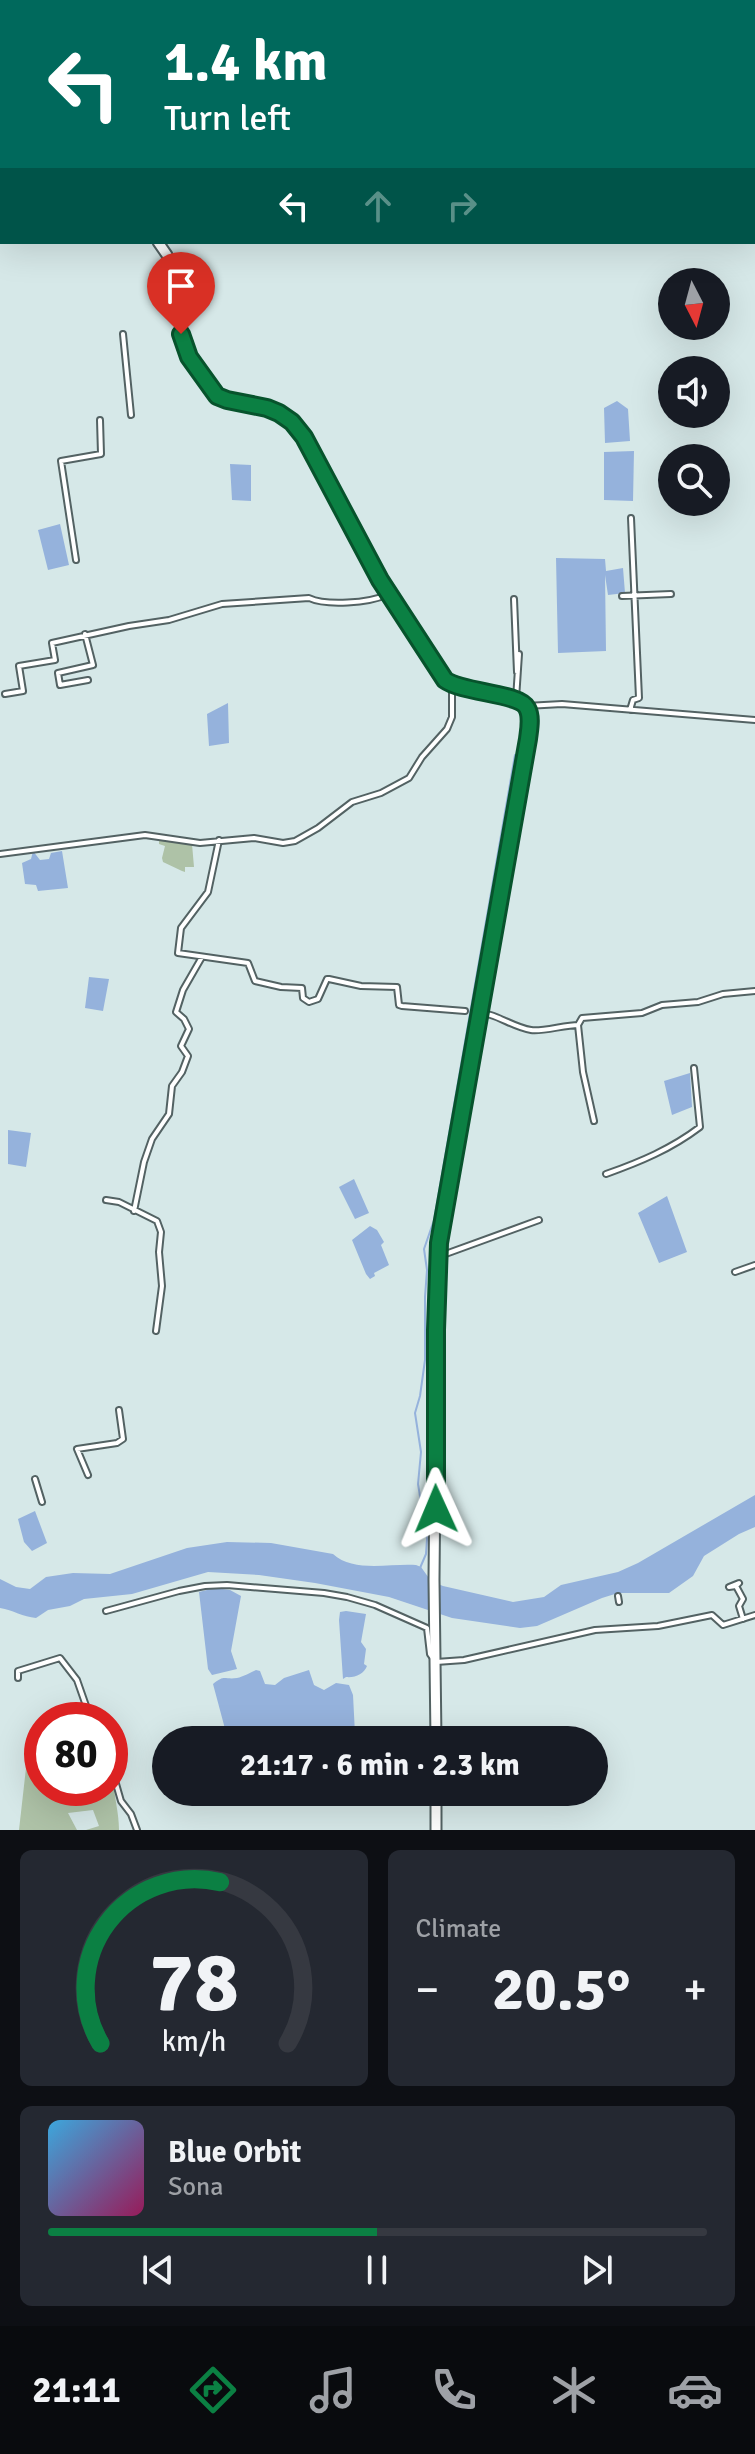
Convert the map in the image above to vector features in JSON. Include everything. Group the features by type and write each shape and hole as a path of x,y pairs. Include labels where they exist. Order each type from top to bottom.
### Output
{"highway":[{"path":"159,244 170,265 181,334 189,357 217,396 273,410 297,428 388,594 445,680 455,686 516,700 526,706 529,716 528,739 477,1012 437,1257 436,1726"},
{"path":"436,1806 436,1830"}],"street":[{"path":"123,334 131,415"},
{"path":"76,560 61,461 101,454 100,420"},
{"path":"630,710 633,700 639,698 631,518"},
{"path":"5,694 23,691 19,666 55,660 52,643 85,634 169,620 222,604 309,598 318,603 337,603 378,599 388,594"},
{"path":"622,596 671,594"},
{"path":"514,599 517,672"},
{"path":"85,634 93,665 58,673 60,685 88,680"},
{"path":"516,700 519,654"},
{"path":"0,854 145,835 193,842 254,838 283,843 295,841 352,802 381,793 409,778 422,757 447,729 453,711 455,686"},
{"path":"526,706 562,704 755,720"},
{"path":"219,840 208,892 181,928 178,953 248,963 255,981 302,988 303,998 309,1002 318,999 329,979 361,986 397,987 399,1005 402,1006 465,1011"},
{"path":"134,1211 152,1139 169,1114 172,1086 188,1056 181,1046 189,1029 176,1012 183,990 202,957"},
{"path":"594,1121 583,1072 578,1025 582,1018 642,1013 662,1005 755,991"},
{"path":"477,1012 536,1031 578,1025"},
{"path":"606,1174 645,1160 683,1140 700,1127 694,1068"},
{"path":"106,1200 119,1202 157,1221 161,1232 162,1286 156,1331"},
{"path":"437,1257 539,1220"},
{"path":"735,1272 755,1265"},
{"path":"88,1475 77,1449 117,1443 123,1439 119,1410"},
{"path":"35,1479 42,1502"},
{"path":"106,1611 205,1586 324,1593 375,1605 427,1628 430,1654 436,1662 464,1660 595,1630 658,1626 712,1615 723,1625 755,1615"},
{"path":"736,1586 743,1599 739,1606 743,1619"},
{"path":"18,1678 18,1671 60,1658 77,1680 85,1702"},
{"path":"125,1806 137,1830"}],"green space":[{"path":"159,837 192,844 194,867 185,867 185,872 163,862 165,846 159,844"},
{"path":"24,1786 24,1806 117,1806 119,1830 86,1830 99,1826 93,1810 68,1813 77,1830 19,1830"}],"water":[{"path":"617,401 628,409 630,441 605,443 604,408"},
{"path":"634,451 633,501 604,500 604,452"},
{"path":"230,464 251,465 251,501 232,500"},
{"path":"60,524 69,565 48,570 38,530"},
{"path":"556,558 605,559 606,571 623,568 625,593 608,595 605,575 606,651 558,653"},
{"path":"228,703 229,743 209,746 207,714"},
{"path":"33,851 40,860 49,859 51,853 62,851 68,888 38,891 36,885 25,884 22,863 31,859"},
{"path":"89,977 109,979 103,1011 85,1008"},
{"path":"690,1073 692,1107 672,1115 664,1081"},
{"path":"8,1130 31,1133 26,1167 8,1164"},
{"path":"354,1179 369,1213 355,1219 339,1187"},
{"path":"667,1196 687,1252 659,1263 638,1213"},
{"path":"370,1226 377,1230 384,1242 381,1245 389,1265 374,1273 375,1276 370,1279 352,1240"},
{"path":"755,1495 755,1527 704,1556 693,1576 669,1593 618,1593 537,1626 520,1628 452,1618 389,1597 315,1583 208,1572 132,1594 84,1599 70,1606 48,1610 36,1618 0,1608 0,1579 16,1587 30,1589 46,1577 73,1573 110,1574 187,1548 227,1542 271,1543 333,1554 341,1560 361,1565 416,1565 431,1581 443,1586 513,1602 544,1597 561,1585 618,1572"},
{"path":"35,1511 47,1543 32,1551 24,1542 18,1519"},
{"path":"215,1588 230,1590 241,1596 231,1651 237,1669 212,1675 208,1669 199,1592"},
{"path":"340,1612 366,1614 361,1642 366,1649 364,1664 367,1666 359,1675 343,1679 339,1620"},
{"path":"256,1670 260,1671 265,1684 275,1685 284,1678 309,1670 314,1685 324,1690 336,1683 349,1685 353,1695 355,1726 224,1726 213,1684 222,1678 239,1677"}],"waterway":[{"path":"420,1568 426,1554 427,1539 418,1484 421,1452 415,1413 425,1360 427,1270 424,1249 434,1220 515,755"}],"route":[{"path":"181,334 185,351 217,396 279,413 292,422 304,437 380,580 445,680 462,688 518,700 528,711 528,739 439,1243 436,1281 436,1509"}]}
